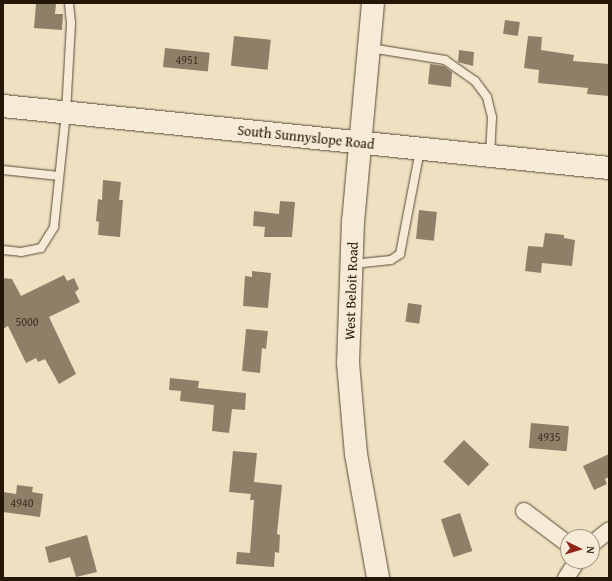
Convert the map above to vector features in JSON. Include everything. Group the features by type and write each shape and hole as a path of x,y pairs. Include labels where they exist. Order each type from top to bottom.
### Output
{"street":[{"name":"West Beloit Road","path":"373,3 359,142 351,264 348,363 350,408 363,505 378,578"},
{"name":"South Sunnyslope Road","path":"3,106 609,168"},
{"path":"524,512 560,538"},
{"path":"600,537 609,530"},
{"path":"566,578 572,569"}],"lane":[{"path":"3,250 21,252 41,248 54,227 66,113 71,23 69,3"},
{"path":"368,48 445,60 476,81 487,97 492,117 490,156"},
{"path":"351,264 391,260 400,254 421,149"},
{"path":"3,170 59,176"}],"building":[{"path":"36,3 56,3 55,14 63,14 62,30 34,28"},
{"path":"505,20 520,22 518,36 503,34"},
{"path":"234,36 271,40 268,70 231,66"},
{"path":"528,36 542,37 541,50 574,55 573,61 609,64 609,96 587,94 588,88 538,83 539,70 524,68"},
{"path":"165,48 210,53 208,72 163,67"},
{"path":"459,50 474,52 473,66 458,62"},
{"path":"430,64 444,66 452,72 451,87 428,84"},
{"path":"103,180 121,182 119,200 123,200 120,237 98,235 99,222 96,221 98,199 102,200"},
{"path":"280,201 295,202 292,237 264,237 265,227 253,226 254,211 279,214"},
{"path":"419,210 437,212 434,241 416,239"},
{"path":"545,233 564,235 564,238 575,240 572,266 542,263 541,273 525,271 528,246 543,247"},
{"path":"252,271 271,273 268,308 243,306 245,276 252,277"},
{"path":"64,275 67,281 74,278 79,289 75,292 80,302 49,317 76,374 59,384 45,359 38,362 36,358 26,363 8,326 3,329 3,278 12,279 21,296"},
{"path":"408,303 422,305 419,324 405,322"},
{"path":"246,329 268,331 266,349 262,348 260,373 242,371"},
{"path":"170,378 199,381 198,388 246,393 245,410 232,409 229,433 212,431 214,405 180,401 181,391 169,390"},
{"path":"531,423 569,426 567,451 529,448"},
{"path":"464,440 489,464 468,486 443,462"},
{"path":"233,451 257,453 254,482 282,485 277,534 280,535 279,553 275,552 274,567 236,564 237,552 250,553 254,500 250,500 251,494 229,492"},
{"path":"609,454 609,477 605,479 607,484 594,490 583,466"},
{"path":"17,485 33,487 32,492 43,494 40,517 3,512 3,492 16,494"},
{"path":"460,513 472,551 453,557 441,519"},
{"path":"87,535 97,572 76,577 70,557 49,563 45,547"}]}
